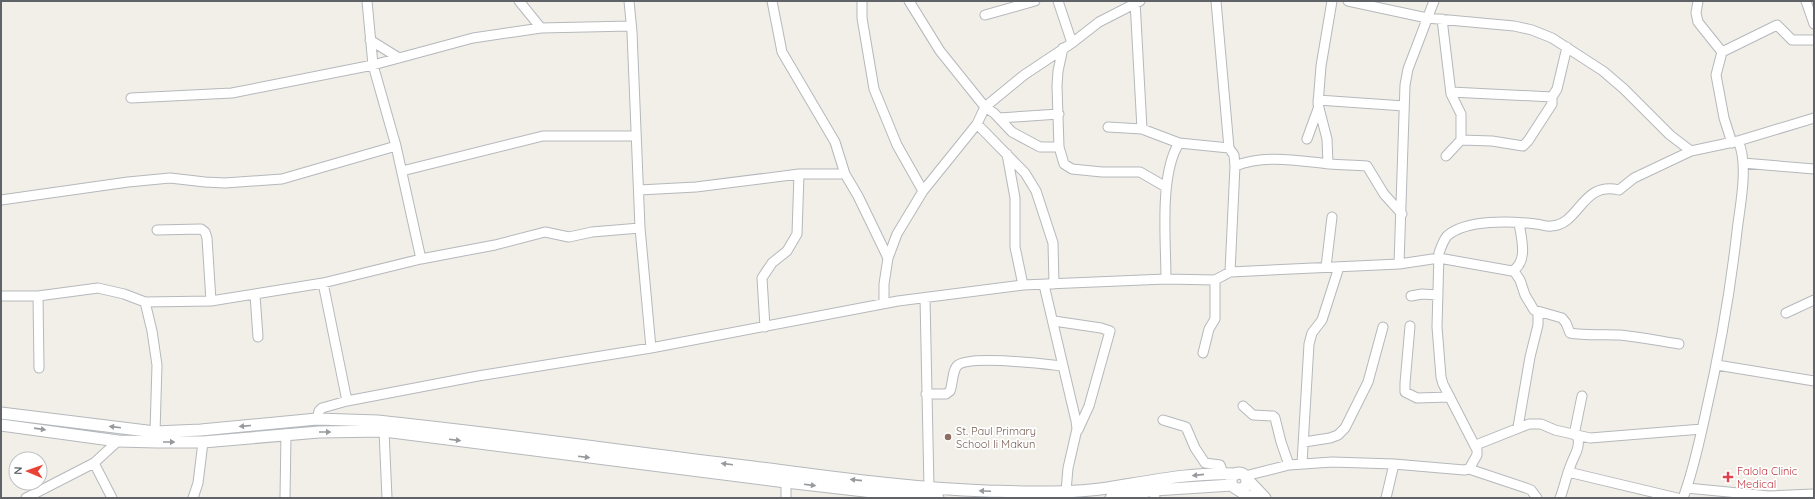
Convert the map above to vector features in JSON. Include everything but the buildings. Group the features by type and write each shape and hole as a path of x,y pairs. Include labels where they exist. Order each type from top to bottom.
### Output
{"street":[{"path":"367,1 373,65 396,146 421,259"},
{"path":"519,1 541,28"},
{"path":"629,1 640,228 650,348"},
{"path":"772,1 782,52 835,142 845,174 858,196 888,258"},
{"path":"862,1 862,18 874,89 897,145 923,191"},
{"path":"908,1 940,51 985,107 994,113 1012,132 1040,148 1059,147"},
{"path":"985,15 1035,1"},
{"path":"1058,1 1072,43"},
{"path":"1216,1 1229,148 1234,155 1235,166 1230,272"},
{"path":"1306,139 1318,105 1321,66 1332,1"},
{"path":"1348,1 1427,18 1514,26 1532,30 1552,38 1603,71 1624,89 1670,135 1692,151"},
{"path":"1399,264 1402,214 1404,85 1408,69 1434,1"},
{"path":"1698,1 1696,13 1698,22 1722,52"},
{"path":"1806,1 1814,24"},
{"path":"884,304 884,284 888,258 898,234 923,191 977,124 985,107 1024,75 1072,43 1099,22 1137,2 1142,129"},
{"path":"1442,19 1451,92 1461,114 1461,140 1446,156"},
{"path":"131,98 232,93 373,65 473,38 541,28 631,26"},
{"path":"1722,52 1778,26 1792,40 1814,40"},
{"path":"370,40 399,58"},
{"path":"1461,140 1492,141 1523,146 1528,141 1552,104 1552,97 1557,89 1567,47"},
{"path":"1063,48 1057,76 1059,147 1064,164 1072,169 1102,172 1140,172 1166,187"},
{"path":"1684,498 1717,365 1732,281 1741,198 1743,163 1742,151 1735,142 1724,118 1716,75 1722,52"},
{"path":"1451,92 1552,97"},
{"path":"1318,105 1404,106"},
{"path":"1318,105 1327,139 1328,164"},
{"path":"999,118 1059,114"},
{"path":"1469,469 1477,455 1478,450 1443,384 1440,364 1437,327 1439,258 1443,242 1452,233 1465,226 1482,223 1519,222 1550,226 1560,224 1567,220 1593,192 1613,189 1619,190 1634,178 1692,151 1735,142 1814,118"},
{"path":"977,124 1025,174 1036,191 1054,243 1054,284"},
{"path":"1108,127 1142,129 1179,143 1229,148"},
{"path":"402,171 543,136 635,136"},
{"path":"1166,279 1166,187 1173,158 1179,143"},
{"path":"1,200 128,182 170,178 225,183 282,179 396,146"},
{"path":"1006,153 1015,198 1015,247 1023,285"},
{"path":"1235,166 1244,162 1262,160 1319,162 1328,164 1367,166 1384,194 1402,214"},
{"path":"1743,163 1814,169"},
{"path":"639,190 696,186 799,174 845,174"},
{"path":"765,327 762,278 772,263 787,251 797,234 799,174"},
{"path":"1326,267 1332,217"},
{"path":"317,419 319,411 322,408 347,401 478,376 650,348 884,304 1023,285 1166,279 1215,280 1230,272 1399,264 1439,258 1509,272 1514,271 1519,264 1523,249 1519,222"},
{"path":"1,296 38,296 98,288 124,294 145,302 211,301 256,295 323,283 421,259 495,245 545,232 569,237 592,232 640,228"},
{"path":"157,230 201,229 205,232 208,238 211,301"},
{"path":"1302,463 1311,338 1312,333 1322,320 1339,267"},
{"path":"1514,271 1520,280 1525,295 1534,310 1562,318 1566,322 1570,333 1581,335 1589,333 1621,335 1679,344"},
{"path":"1203,353 1209,329 1215,318 1215,280"},
{"path":"323,283 347,401"},
{"path":"1044,285 1054,321 1077,429 1068,468 1066,491"},
{"path":"1411,296 1438,294"},
{"path":"256,295 258,337"},
{"path":"38,296 39,368"},
{"path":"925,298 929,488"},
{"path":"1786,313 1814,300"},
{"path":"145,302 152,331 157,365 156,432"},
{"path":"1518,427 1530,357 1538,325 1538,312"},
{"path":"1054,321 1101,328 1110,331 1089,406 1078,430 1077,429"},
{"path":"1410,326 1405,392 1417,398 1450,397"},
{"path":"1304,442 1330,438 1338,435 1345,428 1368,382 1383,327"},
{"path":"926,394 946,394 950,391 955,368 961,363 1002,361 1063,366"},
{"path":"1717,365 1814,381"},
{"path":"1560,498 1579,444 1576,435 1582,396"},
{"path":"1243,406 1253,415 1273,416 1275,418 1289,465"},
{"path":"1,413 156,432 200,430 317,419 378,421 824,477 929,488 985,491 1066,491 1108,488 1161,478 1223,473 1243,476 1265,498"},
{"path":"1164,420 1186,427 1195,448 1205,463 1220,464 1223,473"},
{"path":"1,424 118,440 203,442 286,434 384,431 786,482 938,498"},
{"path":"1476,445 1518,427 1529,424 1541,424 1555,430 1590,438 1702,429"},
{"path":"384,431 387,498"},
{"path":"285,498 286,434"},
{"path":"26,498 94,462 118,440"},
{"path":"194,498 198,483 203,442"},
{"path":"94,462 112,498"},
{"path":"1251,498 1235,487 1232,478 1302,463 1360,462 1464,470 1469,469 1531,490 1537,498"},
{"path":"1386,498 1394,464"},
{"path":"1568,472 1677,498"},
{"path":"786,482 786,498"},
{"path":"1111,498 1235,487"},
{"path":"1687,488 1769,496 1814,494"}],"place":[{"name":"St. Paul Primary School Ii Makun","path":"948,437"},
{"name":"Falola Clinic Medical","path":"1728,477"}]}
